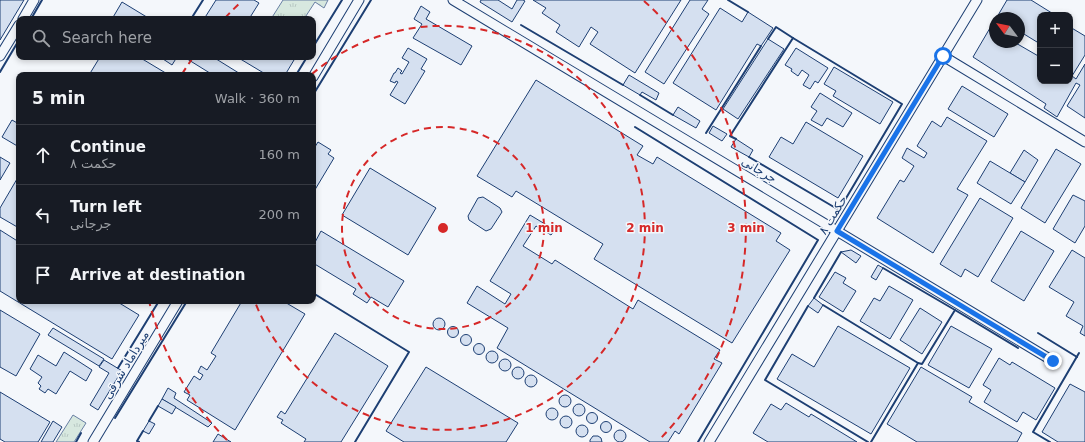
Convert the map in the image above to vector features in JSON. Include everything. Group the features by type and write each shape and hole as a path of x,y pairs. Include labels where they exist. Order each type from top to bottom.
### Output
{"street":[{"path":"24,16 34,0"},
{"path":"316,72 359,0"},
{"name":"جرجانی","path":"453,0 1053,361"},
{"name":"حکمت ۸","path":"709,442 977,0"},
{"path":"0,56 16,30"},
{"path":"943,56 1085,142"},
{"name":"میرداماد شرقی","path":"94,442 176,304"}],"green space":[{"path":"283,0 328,0 324,8 315,2 306,16 273,16"},
{"path":"73,415 86,423 74,442 56,442"}],"building":[{"path":"0,0 24,0 0,40"},
{"path":"216,0 254,0 259,3 251,16 206,16"},
{"path":"481,0 498,0 512,9 517,0 525,1 512,22 480,2"},
{"path":"533,0 681,0 635,73 590,44 598,32 591,27 579,47 556,32 560,25 542,13 546,8"},
{"path":"690,0 708,0 702,9 709,14 664,84 645,72"},
{"path":"1007,0 1031,0 1050,12 1037,12 1037,42 1025,35 1025,12 1000,12"},
{"path":"122,2 145,16 114,16"},
{"path":"421,6 430,12 426,19 472,46 461,65 413,38 422,24 414,19"},
{"path":"720,8 742,22 748,12 773,28 761,46 757,44 716,110 673,83"},
{"path":"1073,29 1085,36 1085,55 1073,74"},
{"path":"989,30 989,48 1024,48 1037,55 1037,84 1073,84 1073,77 1076,79 1085,64 1085,118 1067,106 1080,85 1076,83 1057,117 1044,108 1046,104 973,57"},
{"path":"768,39 784,49 738,119 723,109"},
{"path":"408,48 427,59 421,69 425,71 405,104 390,95 398,82 396,81 395,83 390,81 398,68 402,71 400,73 402,74 409,62 402,58"},
{"path":"796,48 828,68 818,83 815,81 810,89 803,85 809,75 802,70 798,76 791,71 792,69 785,65"},
{"path":"98,60 144,60 164,72 91,72"},
{"path":"164,60 175,60 172,65"},
{"path":"189,60 218,60 237,72 208,72"},
{"path":"242,60 294,60 287,72 262,72"},
{"path":"834,67 893,102 880,124 833,96 836,91 824,84"},
{"path":"629,75 659,93 656,100 642,92 640,95 623,85"},
{"path":"536,80 643,146 637,155 653,164 657,157 781,233 776,241 790,250 732,343 594,259 603,244 516,191 512,197 477,176"},
{"path":"962,86 1008,114 994,137 948,109"},
{"path":"820,93 852,113 843,127 827,118 822,126 811,120 817,111 811,107"},
{"path":"678,107 700,121 696,128 673,115"},
{"path":"947,117 987,141 957,189 968,195 933,253 877,218 900,180 904,182 914,166 902,158 907,148 924,158 927,153 917,146 932,121 941,127"},
{"path":"12,120 16,122 16,145 2,137"},
{"path":"806,122 863,156 838,198 769,157 781,137 793,144"},
{"path":"713,126 727,134 722,141 709,133"},
{"path":"736,139 753,150 749,157 731,147"},
{"path":"318,142 331,150 328,154 334,158 316,188 316,145"},
{"path":"1056,149 1081,164 1045,223 1021,208"},
{"path":"1024,150 1038,160 1025,182 1010,173"},
{"path":"0,157 10,163 0,180"},
{"path":"990,161 1025,182 1011,204 977,183"},
{"path":"370,168 436,208 408,255 342,215"},
{"path":"16,181 16,226 0,217 0,208"},
{"path":"1073,195 1085,201 1085,226 1075,243 1053,229"},
{"path":"483,197 500,208 502,212 491,229 486,231 469,220 468,216 478,198"},
{"path":"980,198 1013,218 978,277 965,269 961,277 940,264"},
{"path":"530,215 555,230 551,235 536,226 523,246 552,264 555,260 633,309 638,300 720,350 714,359 722,363 679,434 675,431 668,442 650,442 497,348 508,328 467,303 477,286 505,304 511,294 490,281"},
{"path":"0,230 16,240 16,301 0,291"},
{"path":"321,231 404,281 388,307 371,297 367,303 353,294 356,289 316,265 316,240"},
{"path":"1021,231 1054,251 1024,301 991,281"},
{"path":"851,250 861,256 856,263 841,252"},
{"path":"1072,250 1085,258 1085,336 1080,333 1083,326 1066,316 1074,302 1049,287"},
{"path":"878,265 883,268 876,280 871,277"},
{"path":"835,272 846,278 843,283 856,291 843,312 819,297"},
{"path":"889,286 913,300 890,339 860,321 874,298 880,301"},
{"path":"814,298 823,305 818,313 808,306"},
{"path":"21,304 121,304 139,315 112,359"},
{"path":"240,304 288,304 305,314 235,430 187,400 190,395 184,392 194,376 200,380 203,375 198,372 201,366 207,370 216,356 211,353"},
{"path":"920,308 942,322 922,354 900,340"},
{"path":"0,310 40,334 16,376 0,367"},
{"path":"439,318 443,320 445,324 443,328 439,330 435,328 433,324 435,320"},
{"path":"838,326 910,368 871,434 777,379 792,354 814,367"},
{"path":"951,326 992,349 969,388 928,365"},
{"path":"451,327 455,327 457,328 457,336 451,337 448,334 448,330"},
{"path":"53,328 104,359 99,366 48,335"},
{"path":"335,333 388,366 341,442 304,442 306,439 281,423 283,420 277,417 281,411 285,414"},
{"path":"464,335 468,335 470,336 470,344 464,345 461,342 461,338"},
{"path":"479,343 483,345 485,349 483,353 479,355 475,353 473,349 475,345"},
{"path":"492,351 496,353 498,357 496,361 492,363 488,361 486,357 488,353"},
{"path":"64,352 92,370 86,381 70,371 56,394 48,389 45,393 39,389 41,386 38,383 42,377 30,369 38,355 56,366"},
{"path":"999,358 1010,365 1012,362 1055,388 1036,420 1023,412 1017,422 984,402 991,390 983,385"},
{"path":"503,359 507,359 511,365 507,371 503,371 499,367 499,363"},
{"path":"104,360 124,372 120,379 118,377 98,410 90,405 109,373 99,367"},
{"path":"426,367 518,423 506,442 404,442 386,431"},
{"path":"516,367 520,367 524,373 520,379 516,379 512,375 512,371"},
{"path":"921,367 972,397 969,402 1022,433 1017,442 917,442 887,424"},
{"path":"529,375 533,375 537,381 533,387 529,387 525,383 525,379"},
{"path":"1070,384 1085,392 1085,442 1058,442 1042,432"},
{"path":"168,388 176,393 174,398 212,423 208,427 162,399"},
{"path":"0,392 50,422 38,442 5,442 0,439"},
{"path":"563,395 567,395 571,401 567,407 563,407 559,403 559,399"},
{"path":"162,399 176,407 172,414 158,406"},
{"path":"786,403 809,417 811,414 857,442 768,442 753,433 771,404 781,410"},
{"path":"579,404 583,406 585,410 583,414 579,416 575,414 573,410 575,406"},
{"path":"550,408 554,408 558,414 554,420 550,420 546,416 546,412"},
{"path":"592,412 596,414 598,418 596,422 592,424 588,422 586,418 588,414"},
{"path":"566,416 570,418 572,422 570,426 566,428 562,426 560,422 562,418"},
{"path":"53,421 62,427 53,442 41,442"},
{"path":"149,421 155,424 149,434 143,431"},
{"path":"606,421 610,423 612,427 610,431 606,433 602,431 600,427 602,423"},
{"path":"580,425 584,425 588,431 584,437 580,437 576,433 576,429"},
{"path":"618,430 622,430 626,436 622,442 618,442 614,438 614,434"},
{"path":"218,434 231,442 213,442"},
{"path":"593,436 598,436 601,438 602,442 590,442"}],"wall":[{"path":"33,16 42,0"},
{"path":"193,16 203,0"},
{"path":"316,42 342,0"},
{"path":"316,90 371,0"},
{"path":"728,0 748,12"},
{"path":"521,25 623,85"},
{"path":"768,39 776,27 793,38"},
{"path":"736,139 730,136 793,38 902,104 839,210 749,157"},
{"path":"0,72 16,45"},
{"path":"706,133 761,46"},
{"path":"298,72 305,60"},
{"path":"640,95 673,115"},
{"path":"635,127 818,240 698,442"},
{"path":"814,298 841,252"},
{"path":"883,268 955,310 922,364 918,363"},
{"path":"316,295 409,352 355,442"},
{"path":"118,368 157,304"},
{"path":"115,418 185,304"},
{"path":"823,305 918,363 871,442"},
{"path":"808,306 765,380 868,442"},
{"path":"955,310 1018,348"},
{"path":"1038,333 1077,357"},
{"path":"1050,442 1033,432 1079,353"},
{"path":"149,421 158,406"},
{"path":"139,442 137,441 143,431"},
{"path":"76,442 81,433"}],"route":[{"path":"943,56 837,231 1053,361"}]}
